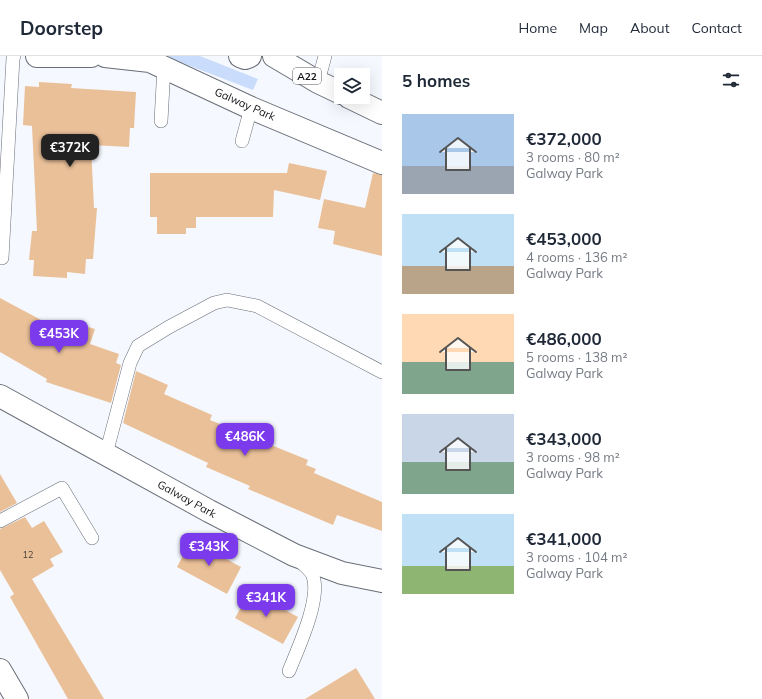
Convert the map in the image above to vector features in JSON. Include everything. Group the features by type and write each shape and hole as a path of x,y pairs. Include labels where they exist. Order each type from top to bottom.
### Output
{"main road":[{"path":"37,56 91,56"},
{"name":"Galway Park","path":"105,56 150,61 164,66 251,108 382,163"},
{"path":"240,56 244,58 250,56"},
{"name":"A22","path":"274,56 334,90"},
{"path":"363,104 382,113"},
{"name":"Galway Park","path":"0,396 209,511 295,556 342,573 382,581"},
{"path":"0,670 17,699"}],"lane":[{"path":"2,258 14,56"},
{"path":"318,82 325,56"},
{"path":"161,121 164,66"},
{"path":"242,141 251,108"},
{"path":"106,454 130,363 138,346 169,326 214,303 227,300 257,306 382,372"},
{"path":"0,521 62,488 92,538"},
{"path":"289,671 314,601 313,575 295,556"}],"shaded area":[{"path":"164,56 200,56 258,79 253,90"}],"building":[{"path":"39,82 72,84 71,88 136,92 134,128 130,128 129,147 91,145 94,208 97,208 93,259 86,259 85,274 67,272 67,278 33,276 34,260 29,260 32,231 37,231 32,126 23,125 25,86 39,87"},
{"path":"289,163 327,171 320,200 274,190 273,217 196,217 196,228 186,228 186,234 157,234 157,217 150,217 150,173 287,173"},
{"path":"373,173 382,175 382,256 333,244 335,231 318,228 324,199 365,208"},
{"path":"0,298 71,336 75,323 95,329 90,344 119,354 116,363 121,365 111,403 46,382 47,379 0,352"},
{"path":"136,371 168,385 164,394 212,415 210,420 308,460 306,465 316,469 314,473 382,502 382,531 337,515 333,525 248,489 250,486 206,467 208,463 123,423"},
{"path":"0,474 17,503 0,512"},
{"path":"25,517 32,528 44,521 63,552 50,559 54,566 32,579 104,699 68,699 10,597 14,594 0,570 0,529"},
{"path":"191,540 241,567 227,594 177,567"},
{"path":"250,591 298,617 283,644 235,618"},
{"path":"356,668 375,699 305,699"}]}
